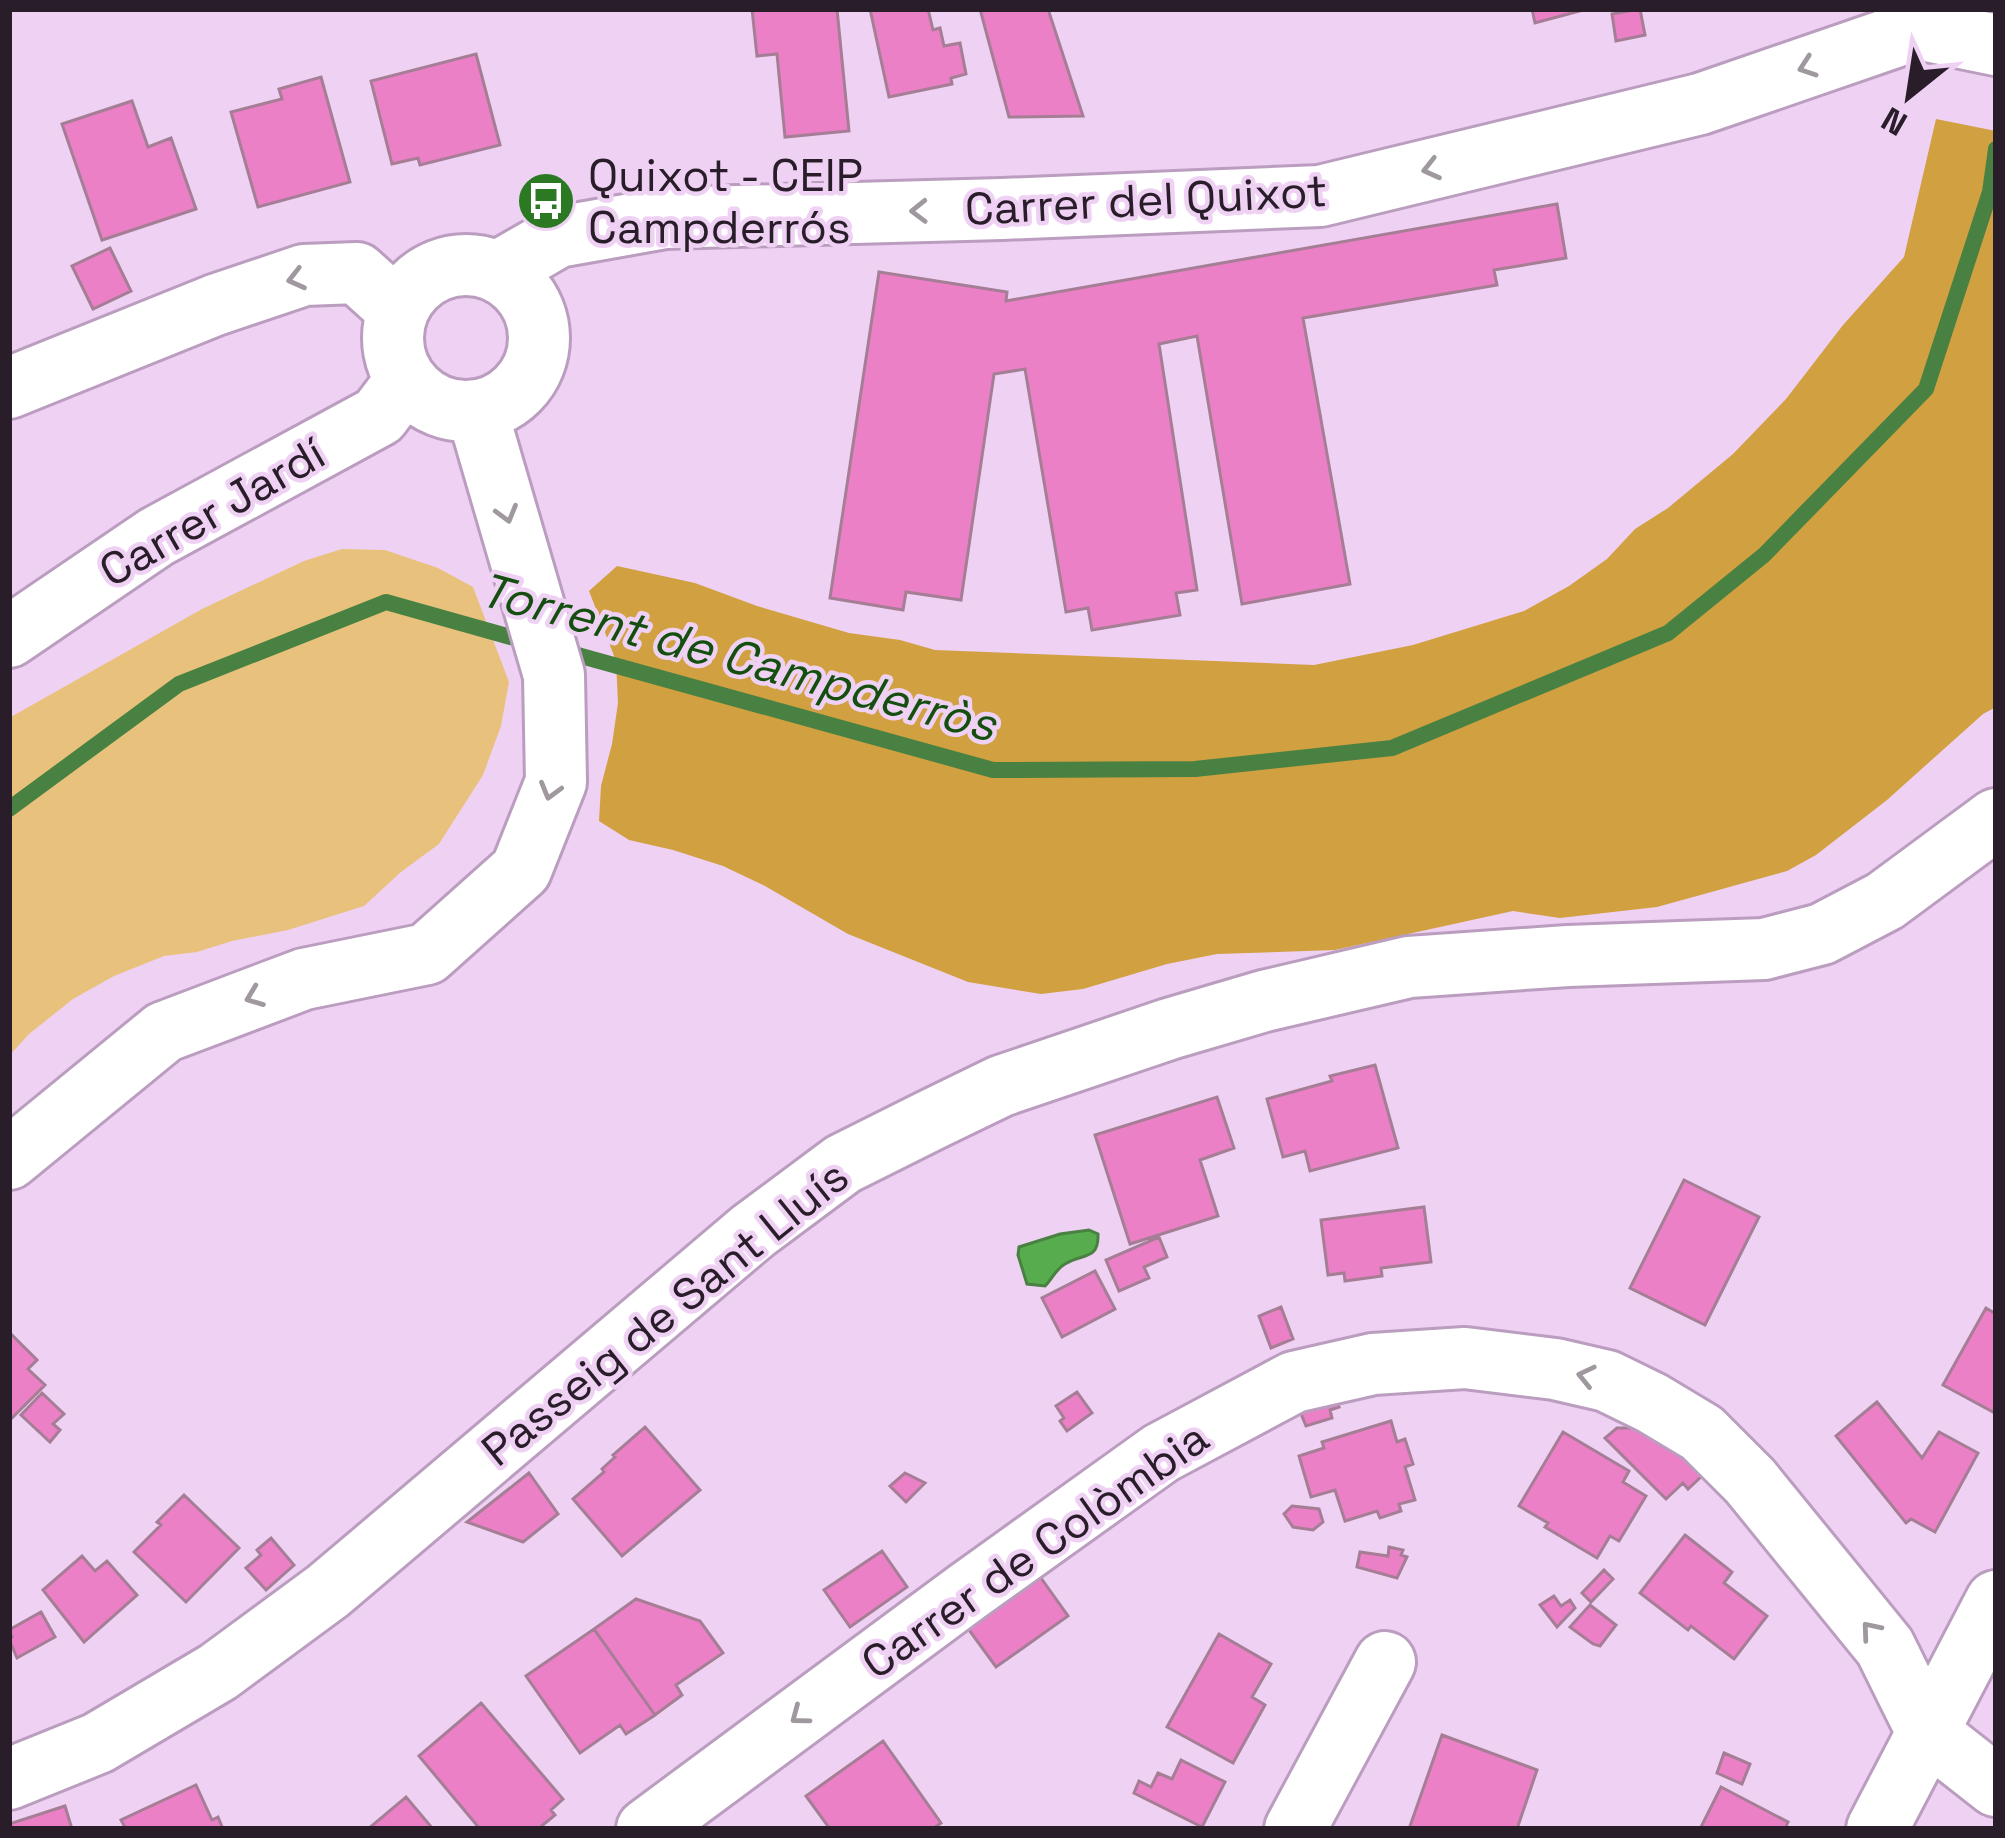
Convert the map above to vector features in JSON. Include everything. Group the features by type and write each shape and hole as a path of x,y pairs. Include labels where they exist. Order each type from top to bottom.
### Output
{"street":[{"name":"Carrer del Quixot","path":"499,272 558,237 665,218 1320,196 1700,104 1916,19 1990,44"},
{"path":"473,265 499,272 521,288 535,310 541,341 535,366 521,388 501,403 477,411 446,409 423,398 396,360 393,334 406,295 424,277 448,267 473,265"},
{"path":"9,388 215,304 304,275 357,273 398,310"},
{"name":"Carrer Jardí","path":"9,637 156,537 379,416 406,380"},
{"path":"9,1159 164,1031 304,979 427,954 521,870 556,782 554,675 477,411"},
{"name":"Passeig de Sant Lluís","path":"9,1779 98,1743 218,1672 328,1591 752,1232 843,1164 1001,1086 1264,1000 1408,967 1764,949 1822,934 1885,902 1996,819"},
{"name":"Carrer de Colòmbia","path":"647,1829 1161,1453 1294,1382 1373,1364 1465,1358 1556,1369 1607,1381 1702,1433 1750,1481 1885,1647 1927,1732 1996,1786"},
{"path":"1876,1829 1996,1601"},
{"path":"1295,1829 1385,1662"}],"shaded area":[{"path":"1936,119 1996,131 1996,707 1887,800 1816,855 1787,871 1657,907 1560,918 1513,911 1335,950 1217,954 1083,989 1041,994 968,982 848,934 723,866 629,840 599,821 618,703 616,661 589,591 617,566 695,583 849,633 935,650 1314,665 1413,645 1524,611 1607,559 1635,529 1733,454 1786,399 1904,257"},
{"path":"342,549 385,550 438,568 473,587 509,682 501,726 483,775 439,844 364,906 288,930 164,956 114,976 73,999 9,1056 9,718 202,609 304,561"},
{"path":"1089,1230 1098,1234 1096,1249 1062,1266 1045,1286 1027,1284 1019,1247"}],"building":[{"path":"752,9 837,9 849,131 785,137 777,54 757,56"},
{"path":"870,9 928,9 933,30 940,28 944,46 960,43 966,74 951,78 952,84 889,97"},
{"path":"980,9 1048,9 1083,116 1009,117"},
{"path":"1532,9 1587,9 1535,23"},
{"path":"1640,9 1645,35 1616,41 1612,14"},
{"path":"476,54 500,145 420,165 418,158 392,164 371,81"},
{"path":"321,77 350,182 258,207 231,112 282,99 279,89"},
{"path":"132,101 148,147 171,138 196,209 102,240 62,124"},
{"path":"1557,204 1566,258 1494,270 1497,285 1303,318 1350,584 1242,604 1197,336 1159,344 1197,590 1176,593 1180,615 1092,630 1088,608 1066,612 1025,369 994,374 961,600 906,592 903,610 830,598 879,272 1007,292 1006,301"},
{"path":"110,248 131,291 93,309 72,266"},
{"path":"1375,1065 1398,1148 1310,1171 1305,1151 1283,1157 1267,1099"},
{"path":"1217,1097 1234,1148 1200,1160 1218,1216 1130,1244 1095,1135"},
{"path":"1684,1180 1759,1217 1705,1325 1630,1288"},
{"path":"1424,1207 1431,1262 1381,1268 1382,1276 1345,1281 1344,1273 1328,1275 1321,1220"},
{"path":"1159,1237 1167,1257 1144,1267 1149,1278 1119,1291 1106,1260"},
{"path":"1095,1271 1115,1309 1062,1337 1042,1298"},
{"path":"1281,1307 1293,1339 1271,1348 1259,1316"},
{"path":"1986,1308 1996,1314 1993,1412 1943,1385"},
{"path":"9,1332 37,1360 28,1369 45,1385 9,1421"},
{"path":"1077,1392 1092,1413 1067,1431 1056,1406"},
{"path":"42,1393 64,1414 53,1424 60,1430 50,1442 21,1415"},
{"path":"1335,1397 1339,1407 1330,1410 1332,1418 1306,1426 1299,1409"},
{"path":"1877,1402 1922,1458 1939,1432 1978,1453 1935,1532 1911,1519 1906,1523 1836,1436"},
{"path":"1391,1421 1397,1442 1405,1439 1413,1464 1405,1467 1415,1500 1399,1504 1401,1511 1380,1518 1377,1511 1345,1521 1335,1490 1311,1497 1299,1456 1324,1448 1322,1442"},
{"path":"645,1427 700,1490 622,1556 573,1499"},
{"path":"1617,1428 1651,1428 1680,1449 1703,1475 1688,1489 1683,1483 1666,1499 1605,1438"},
{"path":"1563,1432 1629,1471 1623,1482 1646,1496 1619,1541 1610,1536 1597,1558 1519,1506"},
{"path":"529,1473 558,1514 523,1542 467,1522"},
{"path":"905,1473 925,1483 906,1502 890,1486"},
{"path":"184,1495 239,1548 186,1602 134,1552"},
{"path":"1292,1506 1319,1509 1323,1522 1313,1530 1293,1527 1284,1514"},
{"path":"1685,1535 1732,1572 1724,1583 1767,1616 1734,1659 1640,1593"},
{"path":"271,1538 294,1565 266,1590 246,1568"},
{"path":"1389,1547 1403,1550 1401,1555 1407,1557 1397,1578 1357,1567 1360,1552 1388,1556"},
{"path":"882,1551 907,1587 850,1627 824,1590"},
{"path":"82,1556 95,1571 107,1561 137,1595 84,1642 43,1590"},
{"path":"1604,1570 1613,1579 1591,1602 1582,1593"},
{"path":"1036,1571 1068,1616 996,1667 964,1623"},
{"path":"1554,1596 1561,1606 1570,1600 1575,1608 1557,1627 1540,1605"},
{"path":"636,1599 700,1621 723,1653 676,1685 682,1695 655,1715 594,1629"},
{"path":"1590,1605 1616,1625 1600,1646 1570,1627"},
{"path":"41,1612 55,1637 17,1658 9,1630"},
{"path":"594,1629 655,1715 626,1734 620,1725 580,1753 526,1676"},
{"path":"1219,1634 1271,1664 1252,1697 1265,1705 1233,1763 1167,1727"},
{"path":"481,1703 563,1799 551,1810 555,1815 538,1829 480,1829 419,1756"},
{"path":"1442,1735 1537,1770 1517,1829 1409,1829"},
{"path":"883,1741 941,1823 932,1829 830,1829 806,1796"},
{"path":"1724,1753 1750,1764 1742,1784 1717,1773"},
{"path":"1181,1760 1225,1782 1202,1827 1134,1793 1139,1781 1151,1787 1158,1773 1172,1779"},
{"path":"196,1785 212,1820 218,1817 223,1829 126,1829 121,1820"},
{"path":"1721,1787 1788,1822 1785,1829 1700,1829"},
{"path":"406,1797 433,1829 368,1829"},
{"path":"65,1806 72,1829 9,1829 9,1824"}],"waterway":[{"name":"Torrent de Campderròs","path":"563,651 993,770 1195,769 1392,748 1668,633 1764,555 1926,389 1990,192 1996,149"},
{"name":"Torrent de Campderròs","path":"9,809 179,684 386,602 532,643"}],"place":[{"name":"Quixot - CEIP Campderrós","path":"546,201"}]}
